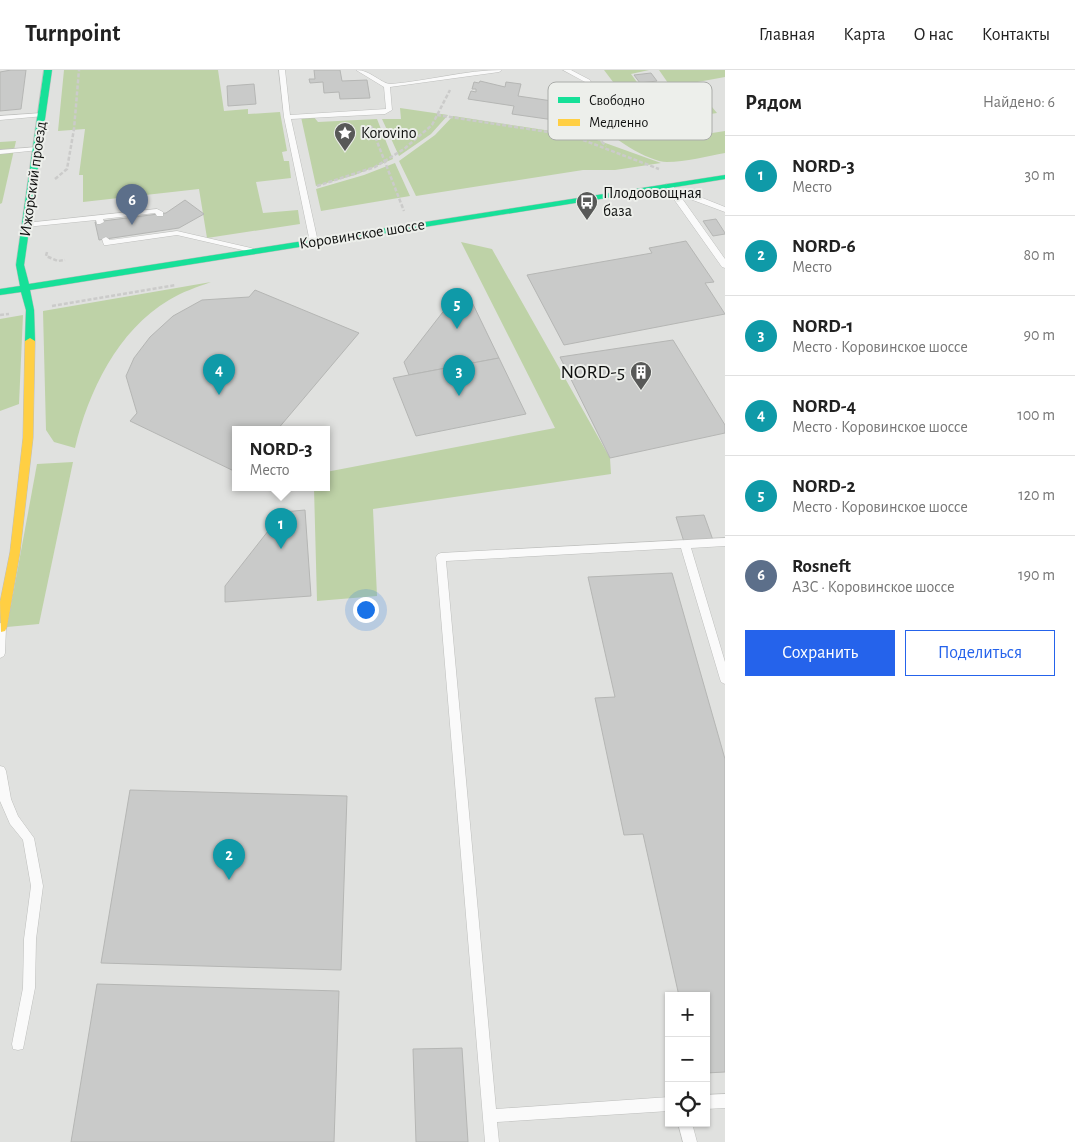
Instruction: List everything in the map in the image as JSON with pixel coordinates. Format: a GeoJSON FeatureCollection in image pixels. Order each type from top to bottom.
{"type":"FeatureCollection","features":[{"type":"Feature","properties":{"kind":"street","name":"Ижорский проезд"},"geometry":{"type":"LineString","coordinates":[[1,627],[15,552],[28,438],[30,310],[20,265],[48,70]]}},
{"type":"Feature","properties":{"kind":"street","name":"Коровинское шоссе"},"geometry":{"type":"LineString","coordinates":[[0,292],[314,242],[672,190],[725,177]]}},
{"type":"Feature","properties":{"kind":"lane"},"geometry":{"type":"LineString","coordinates":[[282,70],[287,117],[314,242]]}},
{"type":"Feature","properties":{"kind":"lane"},"geometry":{"type":"LineString","coordinates":[[359,70],[387,86],[499,70]]}},
{"type":"Feature","properties":{"kind":"lane"},"geometry":{"type":"LineString","coordinates":[[566,70],[589,82]]}},
{"type":"Feature","properties":{"kind":"lane"},"geometry":{"type":"LineString","coordinates":[[287,117],[389,110],[387,86]]}},
{"type":"Feature","properties":{"kind":"lane"},"geometry":{"type":"LineString","coordinates":[[0,118],[42,115]]}},
{"type":"Feature","properties":{"kind":"lane"},"geometry":{"type":"LineString","coordinates":[[0,152],[37,148]]}},
{"type":"Feature","properties":{"kind":"lane"},"geometry":{"type":"LineString","coordinates":[[672,190],[725,210]]}},
{"type":"Feature","properties":{"kind":"lane"},"geometry":{"type":"LineString","coordinates":[[672,190],[725,265]]}},
{"type":"Feature","properties":{"kind":"lane"},"geometry":{"type":"LineString","coordinates":[[26,225],[100,220],[157,211],[160,214]]}},
{"type":"Feature","properties":{"kind":"lane"},"geometry":{"type":"LineString","coordinates":[[106,239],[108,243],[176,231],[257,251]]}},
{"type":"Feature","properties":{"kind":"lane"},"geometry":{"type":"LineString","coordinates":[[492,1142],[442,557],[725,542]]}},
{"type":"Feature","properties":{"kind":"lane"},"geometry":{"type":"LineString","coordinates":[[685,545],[725,679]]}},
{"type":"Feature","properties":{"kind":"lane"},"geometry":{"type":"LineString","coordinates":[[0,653],[1,627]]}},
{"type":"Feature","properties":{"kind":"lane"},"geometry":{"type":"LineString","coordinates":[[0,771],[5,799],[14,820],[28,838],[37,886],[30,939],[29,988],[18,1044]]}},
{"type":"Feature","properties":{"kind":"lane"},"geometry":{"type":"LineString","coordinates":[[710,1102],[725,1101]]}},
{"type":"Feature","properties":{"kind":"lane"},"geometry":{"type":"LineString","coordinates":[[490,1116],[665,1104]]}},
{"type":"Feature","properties":{"kind":"lane"},"geometry":{"type":"LineString","coordinates":[[687,1127],[690,1142]]}},
{"type":"Feature","properties":{"kind":"path"},"geometry":{"type":"LineString","coordinates":[[54,186],[56,177],[67,169],[74,129],[79,70]]}},
{"type":"Feature","properties":{"kind":"path"},"geometry":{"type":"LineString","coordinates":[[302,190],[342,179],[375,167],[404,149],[432,125],[457,76]]}},
{"type":"Feature","properties":{"kind":"path"},"geometry":{"type":"LineString","coordinates":[[366,113],[405,214]]}},
{"type":"Feature","properties":{"kind":"path"},"geometry":{"type":"LineString","coordinates":[[600,140],[606,147]]}},
{"type":"Feature","properties":{"kind":"path"},"geometry":{"type":"LineString","coordinates":[[49,223],[46,256],[58,261]]}},
{"type":"Feature","properties":{"kind":"green space"},"geometry":{"type":"Polygon","coordinates":[[[64,70],[218,70],[224,111],[248,109],[248,114],[280,112],[287,151],[282,152],[284,161],[289,161],[291,178],[256,182],[263,213],[298,210],[300,224],[207,238],[199,189],[83,202],[83,175],[79,175],[85,129],[58,131],[64,70]]]}},
{"type":"Feature","properties":{"kind":"green space"},"geometry":{"type":"Polygon","coordinates":[[[604,70],[649,70],[631,74],[637,82],[613,82],[604,70]]]}},
{"type":"Feature","properties":{"kind":"green space"},"geometry":{"type":"Polygon","coordinates":[[[659,70],[725,70],[725,77],[698,82],[667,82],[659,70]]]}},
{"type":"Feature","properties":{"kind":"green space"},"geometry":{"type":"Polygon","coordinates":[[[712,107],[717,113],[712,114],[712,107]]]}},
{"type":"Feature","properties":{"kind":"green space"},"geometry":{"type":"Polygon","coordinates":[[[400,108],[448,115],[431,134],[399,156],[382,119],[401,119],[400,108]]]}},
{"type":"Feature","properties":{"kind":"green space"},"geometry":{"type":"Polygon","coordinates":[[[313,116],[318,122],[377,119],[393,159],[355,175],[316,186],[301,117],[313,116]]]}},
{"type":"Feature","properties":{"kind":"green space"},"geometry":{"type":"Polygon","coordinates":[[[453,116],[548,130],[548,140],[597,140],[661,163],[615,170],[583,170],[416,196],[399,161],[435,135],[453,116]]]}},
{"type":"Feature","properties":{"kind":"green space"},"geometry":{"type":"Polygon","coordinates":[[[725,131],[725,153],[667,162],[650,158],[619,140],[712,140],[712,133],[725,131]]]}},
{"type":"Feature","properties":{"kind":"green space"},"geometry":{"type":"Polygon","coordinates":[[[16,141],[2,203],[0,204],[0,142],[16,141]]]}},
{"type":"Feature","properties":{"kind":"green space"},"geometry":{"type":"Polygon","coordinates":[[[395,163],[410,196],[321,211],[316,189],[364,175],[395,163]]]}},
{"type":"Feature","properties":{"kind":"green space"},"geometry":{"type":"Polygon","coordinates":[[[461,242],[492,249],[610,458],[611,474],[373,509],[377,596],[317,601],[314,491],[330,491],[330,471],[555,428],[461,242]]]}},
{"type":"Feature","properties":{"kind":"green space"},"geometry":{"type":"Polygon","coordinates":[[[211,282],[169,300],[135,328],[120,345],[97,384],[88,405],[75,448],[54,442],[46,430],[43,311],[211,282]]]}},
{"type":"Feature","properties":{"kind":"green space"},"geometry":{"type":"Polygon","coordinates":[[[23,315],[19,404],[0,411],[0,319],[23,315]]]}},
{"type":"Feature","properties":{"kind":"green space"},"geometry":{"type":"Polygon","coordinates":[[[73,462],[39,624],[7,627],[37,464],[73,462]]]}},
{"type":"Feature","properties":{"kind":"building"},"geometry":{"type":"Polygon","coordinates":[[[26,70],[21,109],[0,111],[0,72],[26,70]]]}},
{"type":"Feature","properties":{"kind":"building"},"geometry":{"type":"Polygon","coordinates":[[[314,70],[340,70],[342,81],[367,80],[370,98],[340,99],[339,92],[324,93],[323,82],[310,83],[309,79],[315,79],[314,70]]]}},
{"type":"Feature","properties":{"kind":"building"},"geometry":{"type":"Polygon","coordinates":[[[651,73],[657,81],[639,82],[634,75],[651,73]]]}},
{"type":"Feature","properties":{"kind":"building"},"geometry":{"type":"Polygon","coordinates":[[[480,81],[505,87],[506,82],[521,84],[518,96],[548,100],[548,119],[512,114],[514,106],[468,99],[471,91],[476,92],[476,89],[472,89],[474,82],[479,83],[480,81]]]}},
{"type":"Feature","properties":{"kind":"building"},"geometry":{"type":"Polygon","coordinates":[[[254,84],[256,104],[228,106],[227,86],[254,84]]]}},
{"type":"Feature","properties":{"kind":"building"},"geometry":{"type":"Polygon","coordinates":[[[185,200],[204,214],[179,228],[99,240],[95,222],[166,213],[185,200]]]}},
{"type":"Feature","properties":{"kind":"building"},"geometry":{"type":"Polygon","coordinates":[[[716,219],[725,234],[713,236],[703,221],[716,219]]]}},
{"type":"Feature","properties":{"kind":"building"},"geometry":{"type":"Polygon","coordinates":[[[686,241],[714,282],[705,283],[725,314],[564,345],[527,275],[652,253],[649,248],[686,241]]]}},
{"type":"Feature","properties":{"kind":"building"},"geometry":{"type":"Polygon","coordinates":[[[255,290],[359,333],[280,426],[232,426],[232,470],[130,421],[137,413],[126,376],[134,358],[150,337],[173,316],[202,300],[249,297],[255,290]]]}},
{"type":"Feature","properties":{"kind":"building"},"geometry":{"type":"Polygon","coordinates":[[[469,296],[499,358],[409,375],[404,362],[453,299],[469,296]]]}},
{"type":"Feature","properties":{"kind":"building","name":"NORD-5"},"geometry":{"type":"Polygon","coordinates":[[[673,340],[725,425],[725,433],[610,458],[560,357],[673,340]]]}},
{"type":"Feature","properties":{"kind":"building"},"geometry":{"type":"Polygon","coordinates":[[[499,358],[526,414],[416,436],[393,378],[499,358]]]}},
{"type":"Feature","properties":{"kind":"building"},"geometry":{"type":"Polygon","coordinates":[[[305,510],[311,596],[225,602],[225,586],[283,512],[305,510]]]}},
{"type":"Feature","properties":{"kind":"building"},"geometry":{"type":"Polygon","coordinates":[[[704,515],[714,543],[685,545],[676,517],[704,515]]]}},
{"type":"Feature","properties":{"kind":"building"},"geometry":{"type":"Polygon","coordinates":[[[672,573],[725,759],[725,1072],[710,1073],[710,992],[678,992],[643,834],[624,835],[595,698],[615,697],[588,577],[672,573]]]}},
{"type":"Feature","properties":{"kind":"building"},"geometry":{"type":"Polygon","coordinates":[[[130,790],[347,796],[341,970],[101,963],[130,790]]]}},
{"type":"Feature","properties":{"kind":"building"},"geometry":{"type":"Polygon","coordinates":[[[97,984],[339,991],[334,1142],[71,1142],[97,984]]]}},
{"type":"Feature","properties":{"kind":"building"},"geometry":{"type":"Polygon","coordinates":[[[462,1048],[468,1142],[416,1142],[413,1049],[462,1048]]]}},
{"type":"Feature","properties":{"kind":"traffic: fast"},"geometry":{"type":"LineString","coordinates":[[30,341],[30,310],[20,265],[48,70]]}},
{"type":"Feature","properties":{"kind":"traffic: fast"},"geometry":{"type":"LineString","coordinates":[[0,292],[725,177]]}},
{"type":"Feature","properties":{"kind":"traffic: slow"},"geometry":{"type":"LineString","coordinates":[[1,627],[15,552],[28,438],[30,341]]}},
{"type":"Feature","properties":{"kind":"place","name":"Korovino"},"geometry":{"type":"Point","coordinates":[345,152]}},
{"type":"Feature","properties":{"kind":"place","name":"Плодоовощная база"},"geometry":{"type":"Point","coordinates":[587,221]}},
{"type":"Feature","properties":{"kind":"place","name":"Rosneft"},"geometry":{"type":"Point","coordinates":[132,225]}},
{"type":"Feature","properties":{"kind":"place","name":"NORD-2"},"geometry":{"type":"Point","coordinates":[457,329]}},
{"type":"Feature","properties":{"kind":"place","name":"NORD-5"},"geometry":{"type":"Point","coordinates":[641,391]}},
{"type":"Feature","properties":{"kind":"place","name":"NORD-4"},"geometry":{"type":"Point","coordinates":[219,395]}},
{"type":"Feature","properties":{"kind":"place","name":"NORD-1"},"geometry":{"type":"Point","coordinates":[459,396]}},
{"type":"Feature","properties":{"kind":"place","name":"NORD-3"},"geometry":{"type":"Point","coordinates":[281,549]}},
{"type":"Feature","properties":{"kind":"place","name":"NORD-6"},"geometry":{"type":"Point","coordinates":[229,880]}}]}
